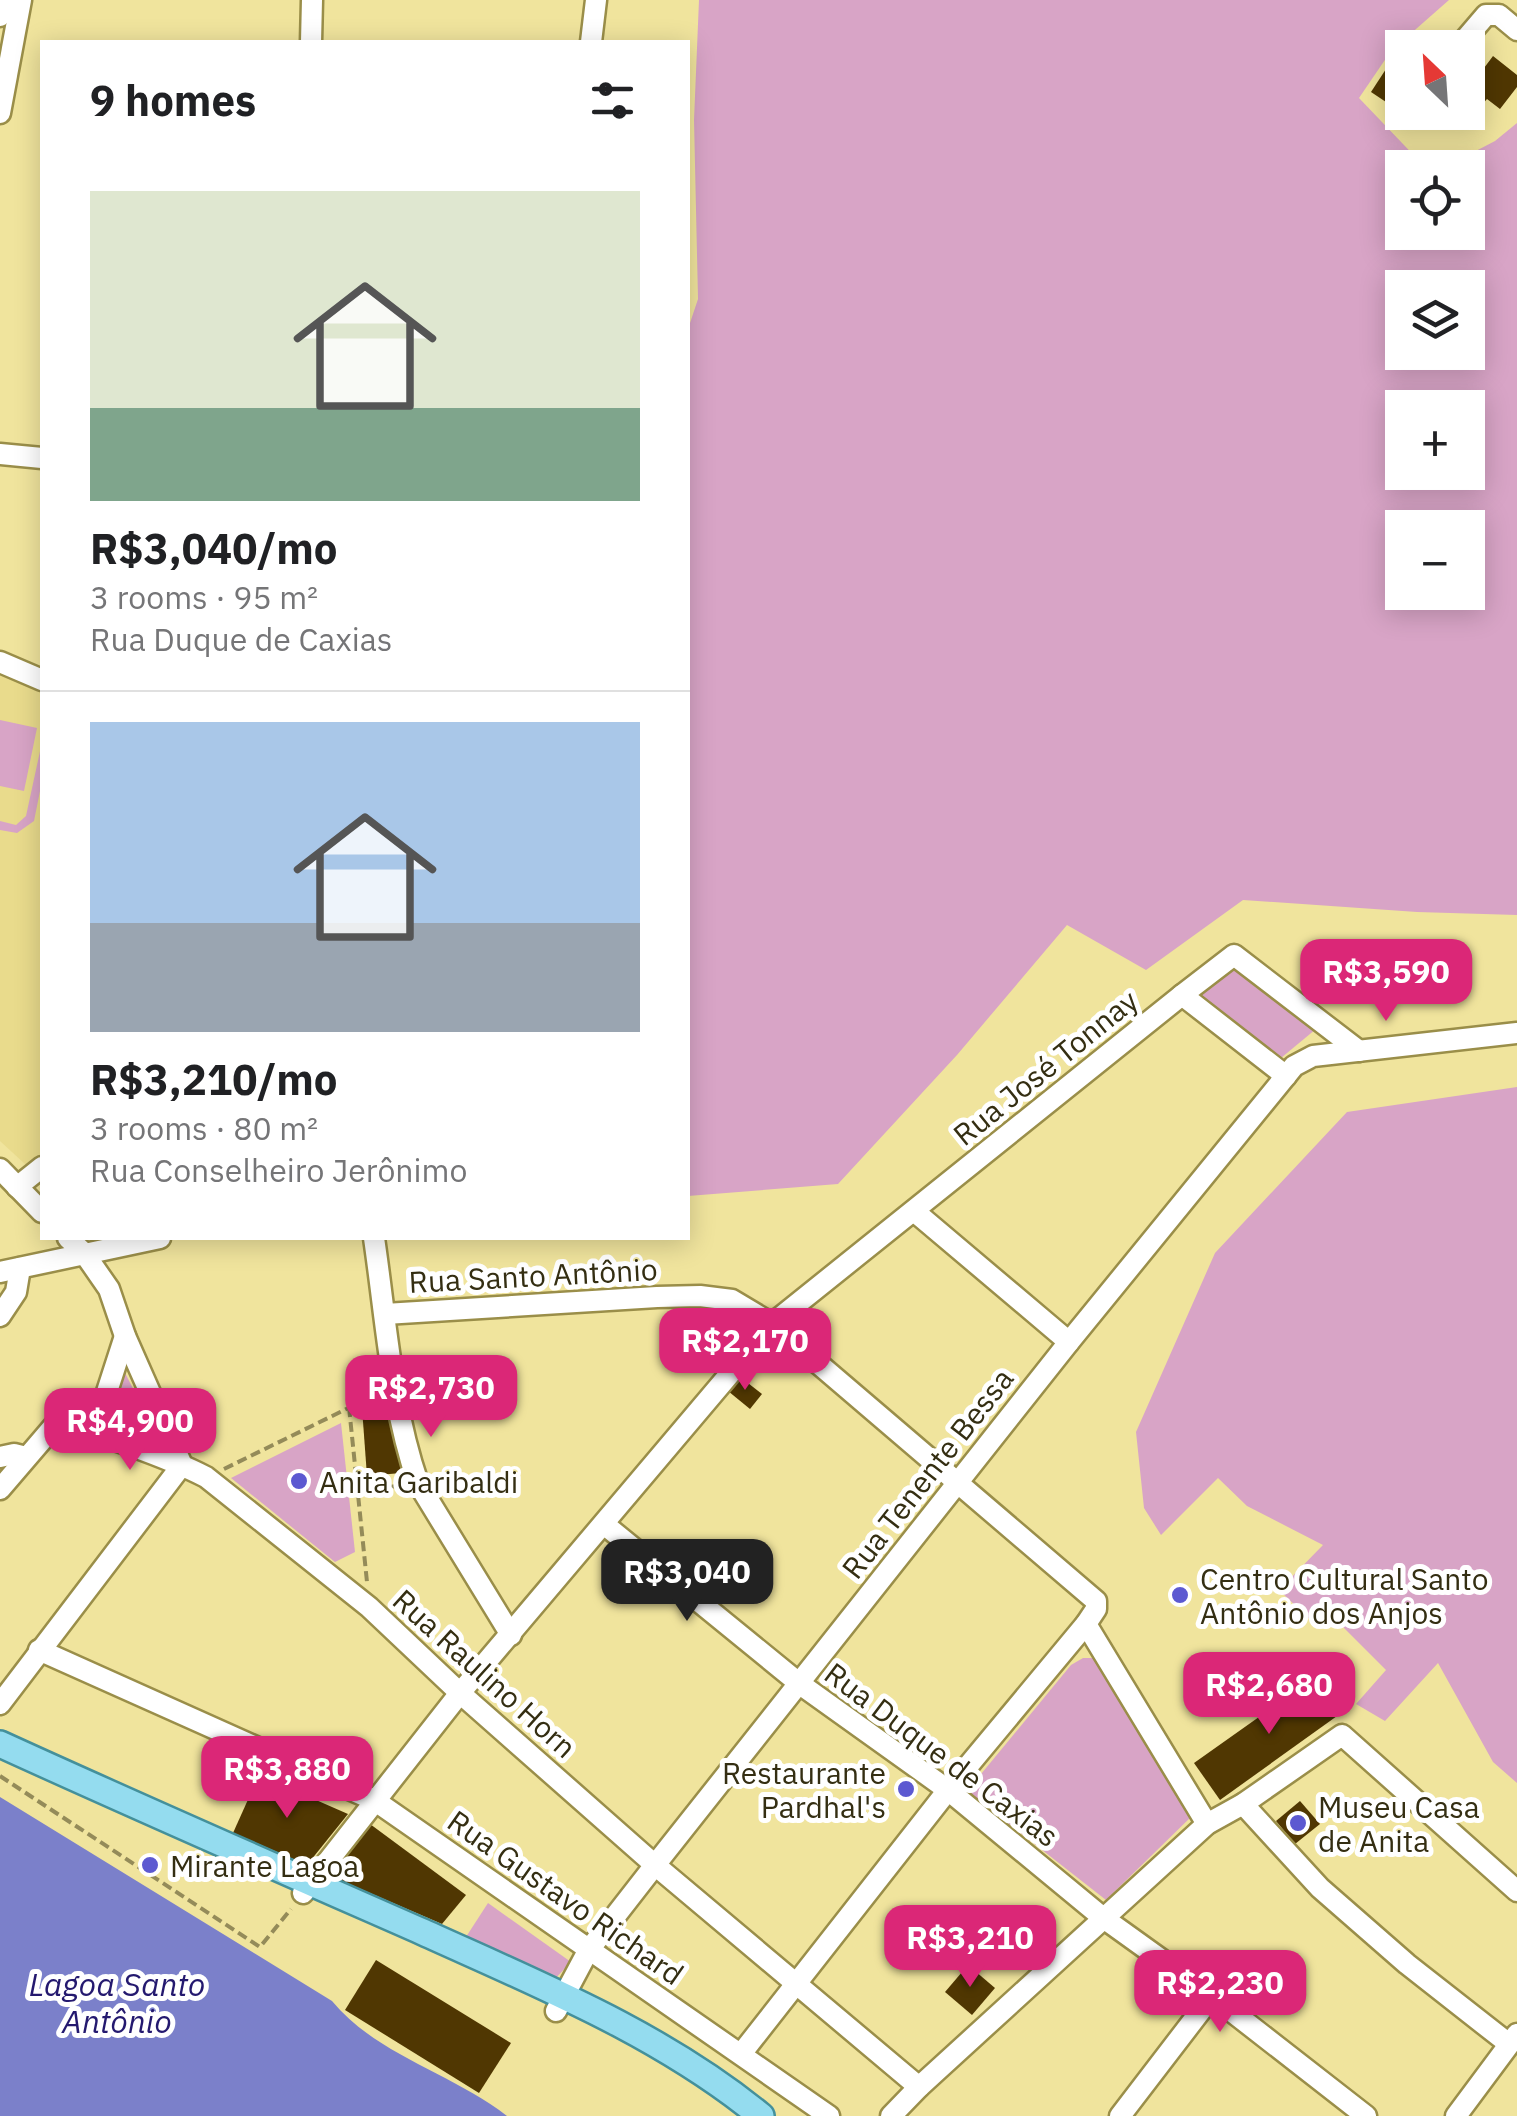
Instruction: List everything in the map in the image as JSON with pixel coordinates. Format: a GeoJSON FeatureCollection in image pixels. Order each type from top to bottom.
{"type":"FeatureCollection","features":[{"type":"Feature","properties":{"kind":"main road"},"geometry":{"type":"LineString","coordinates":[[0,1744],[179,1832]]}},
{"type":"Feature","properties":{"kind":"main road"},"geometry":{"type":"LineString","coordinates":[[0,1760],[306,1887],[560,2004],[736,2116]]}},
{"type":"Feature","properties":{"kind":"main road"},"geometry":{"type":"LineString","coordinates":[[560,2004],[624,2026],[719,2082],[761,2116]]}},
{"type":"Feature","properties":{"kind":"street"},"geometry":{"type":"LineString","coordinates":[[0,16],[3,0]]}},
{"type":"Feature","properties":{"kind":"street"},"geometry":{"type":"LineString","coordinates":[[0,107],[21,0]]}},
{"type":"Feature","properties":{"kind":"street"},"geometry":{"type":"LineString","coordinates":[[312,0],[312,40]]}},
{"type":"Feature","properties":{"kind":"street"},"geometry":{"type":"LineString","coordinates":[[591,40],[596,0]]}},
{"type":"Feature","properties":{"kind":"street"},"geometry":{"type":"LineString","coordinates":[[1473,30],[1486,15],[1499,15],[1517,30]]}},
{"type":"Feature","properties":{"kind":"street"},"geometry":{"type":"LineString","coordinates":[[0,454],[40,458]]}},
{"type":"Feature","properties":{"kind":"street"},"geometry":{"type":"LineString","coordinates":[[0,662],[40,679]]}},
{"type":"Feature","properties":{"kind":"street","name":"Rua José Tonnay"},"geometry":{"type":"LineString","coordinates":[[306,1887],[460,1694],[772,1324],[1182,995],[1234,956],[1359,1051]]}},
{"type":"Feature","properties":{"kind":"street"},"geometry":{"type":"LineString","coordinates":[[1182,995],[1286,1076],[1302,1060],[1517,1033]]}},
{"type":"Feature","properties":{"kind":"street","name":"Rua Tenente Bessa"},"geometry":{"type":"LineString","coordinates":[[560,2004],[588,1951],[1069,1342],[1286,1076]]}},
{"type":"Feature","properties":{"kind":"street"},"geometry":{"type":"LineString","coordinates":[[0,1169],[40,1210]]}},
{"type":"Feature","properties":{"kind":"street"},"geometry":{"type":"LineString","coordinates":[[17,1187],[40,1169]]}},
{"type":"Feature","properties":{"kind":"street"},"geometry":{"type":"LineString","coordinates":[[914,1211],[1069,1342]]}},
{"type":"Feature","properties":{"kind":"street"},"geometry":{"type":"LineString","coordinates":[[0,1704],[182,1465],[125,1336],[109,1289],[70,1240]]}},
{"type":"Feature","properties":{"kind":"street"},"geometry":{"type":"LineString","coordinates":[[0,1316],[16,1292],[10,1270],[150,1240]]}},
{"type":"Feature","properties":{"kind":"street"},"geometry":{"type":"LineString","coordinates":[[374,1240],[394,1385],[418,1484],[511,1635]]}},
{"type":"Feature","properties":{"kind":"street","name":"Rua Santo Antônio"},"geometry":{"type":"LineString","coordinates":[[385,1314],[700,1296],[732,1300],[772,1324],[1092,1596],[1096,1609],[1086,1624],[1207,1824]]}},
{"type":"Feature","properties":{"kind":"street"},"geometry":{"type":"LineString","coordinates":[[93,1435],[125,1336]]}},
{"type":"Feature","properties":{"kind":"street","name":"Rua Raulino Horn"},"geometry":{"type":"LineString","coordinates":[[26,1457],[54,1426],[182,1465],[206,1478],[369,1607],[460,1694],[655,1866],[918,2087]]}},
{"type":"Feature","properties":{"kind":"street"},"geometry":{"type":"LineString","coordinates":[[0,1458],[14,1454],[26,1457],[0,1489]]}},
{"type":"Feature","properties":{"kind":"street","name":"Rua Duque de Caxias"},"geometry":{"type":"LineString","coordinates":[[604,1526],[800,1684],[948,1790],[1102,1917],[1212,1996],[1366,2116]]}},
{"type":"Feature","properties":{"kind":"street"},"geometry":{"type":"LineString","coordinates":[[741,2054],[948,1790],[1086,1624]]}},
{"type":"Feature","properties":{"kind":"street","name":"Rua Gustavo Richard"},"geometry":{"type":"LineString","coordinates":[[39,1650],[374,1800],[829,2116]]}},
{"type":"Feature","properties":{"kind":"street"},"geometry":{"type":"LineString","coordinates":[[891,2116],[1207,1824],[1243,1804],[1342,1735],[1517,1891]]}},
{"type":"Feature","properties":{"kind":"street"},"geometry":{"type":"LineString","coordinates":[[1243,1804],[1320,1888],[1407,1964],[1513,2040],[1456,2116]]}},
{"type":"Feature","properties":{"kind":"street"},"geometry":{"type":"LineString","coordinates":[[1120,2116],[1212,1996]]}},
{"type":"Feature","properties":{"kind":"path"},"geometry":{"type":"LineString","coordinates":[[206,1478],[394,1385]]}},
{"type":"Feature","properties":{"kind":"path"},"geometry":{"type":"LineString","coordinates":[[350,1407],[369,1607]]}},
{"type":"Feature","properties":{"kind":"path"},"geometry":{"type":"LineString","coordinates":[[358,1490],[418,1484]]}},
{"type":"Feature","properties":{"kind":"path"},"geometry":{"type":"LineString","coordinates":[[0,1776],[260,1947],[306,1887]]}},
{"type":"Feature","properties":{"kind":"shaded area"},"geometry":{"type":"Polygon","coordinates":[[[699,0],[1449,0],[1415,30],[1385,30],[1385,60],[1359,98],[1385,125],[1385,130],[1409,150],[1385,150],[1385,250],[1485,250],[1485,150],[1478,150],[1517,123],[1517,915],[1243,900],[1146,970],[1067,925],[957,1055],[838,1184],[690,1196],[690,323],[698,299],[694,120],[699,0]]]}},
{"type":"Feature","properties":{"kind":"shaded area"},"geometry":{"type":"Polygon","coordinates":[[[0,667],[40,684],[40,1165],[25,1164],[0,1141],[0,667]]]}},
{"type":"Feature","properties":{"kind":"shaded area"},"geometry":{"type":"Polygon","coordinates":[[[0,720],[37,728],[24,791],[0,786],[0,720]]]}},
{"type":"Feature","properties":{"kind":"shaded area"},"geometry":{"type":"Polygon","coordinates":[[[40,751],[40,791],[34,821],[17,833],[0,830],[0,821],[16,825],[26,816],[40,751]]]}},
{"type":"Feature","properties":{"kind":"shaded area"},"geometry":{"type":"Polygon","coordinates":[[[1234,968],[1316,1029],[1281,1058],[1201,995],[1234,968]]]}},
{"type":"Feature","properties":{"kind":"shaded area"},"geometry":{"type":"Polygon","coordinates":[[[1517,1087],[1517,1783],[1493,1762],[1438,1663],[1385,1721],[1356,1704],[1386,1670],[1334,1618],[1320,1629],[1279,1590],[1323,1545],[1247,1506],[1218,1478],[1161,1535],[1144,1508],[1136,1432],[1215,1253],[1347,1112],[1517,1087]]]}},
{"type":"Feature","properties":{"kind":"shaded area"},"geometry":{"type":"Polygon","coordinates":[[[122,1367],[165,1451],[106,1435],[122,1367]]]}},
{"type":"Feature","properties":{"kind":"shaded area"},"geometry":{"type":"Polygon","coordinates":[[[341,1423],[355,1552],[335,1562],[231,1478],[341,1423]]]}},
{"type":"Feature","properties":{"kind":"shaded area"},"geometry":{"type":"Polygon","coordinates":[[[1083,1658],[1094,1658],[1193,1815],[1106,1900],[967,1791],[1071,1665],[1083,1658]]]}},
{"type":"Feature","properties":{"kind":"shaded area"},"geometry":{"type":"Polygon","coordinates":[[[488,1903],[571,1962],[552,1982],[464,1940],[488,1903]]]}},
{"type":"Feature","properties":{"kind":"water","name":"Lagoa Santo Antônio"},"geometry":{"type":"Polygon","coordinates":[[[0,1797],[332,2001],[350,2020],[393,2050],[507,2116],[0,2116],[0,1797]]]}},
{"type":"Feature","properties":{"kind":"building"},"geometry":{"type":"Polygon","coordinates":[[[1493,56],[1517,75],[1517,87],[1500,109],[1485,101],[1485,67],[1493,56]]]}},
{"type":"Feature","properties":{"kind":"building"},"geometry":{"type":"Polygon","coordinates":[[[1385,71],[1385,101],[1371,92],[1385,71]]]}},
{"type":"Feature","properties":{"kind":"building"},"geometry":{"type":"Polygon","coordinates":[[[739,1376],[762,1394],[750,1409],[728,1391],[739,1376]]]}},
{"type":"Feature","properties":{"kind":"building"},"geometry":{"type":"Polygon","coordinates":[[[396,1405],[401,1473],[367,1476],[362,1408],[396,1405]]]}},
{"type":"Feature","properties":{"kind":"building"},"geometry":{"type":"Polygon","coordinates":[[[1318,1675],[1344,1711],[1220,1800],[1194,1763],[1318,1675]]]}},
{"type":"Feature","properties":{"kind":"building"},"geometry":{"type":"Polygon","coordinates":[[[259,1775],[348,1814],[307,1865],[233,1833],[259,1775]]]}},
{"type":"Feature","properties":{"kind":"building","name":"Museu Casa de Anita"},"geometry":{"type":"Polygon","coordinates":[[[1300,1801],[1320,1824],[1295,1844],[1276,1821],[1300,1801]]]}},
{"type":"Feature","properties":{"kind":"building"},"geometry":{"type":"Polygon","coordinates":[[[370,1824],[466,1895],[442,1924],[328,1875],[370,1824]]]}},
{"type":"Feature","properties":{"kind":"building"},"geometry":{"type":"Polygon","coordinates":[[[376,1960],[511,2043],[479,2093],[345,2010],[376,1960]]]}},
{"type":"Feature","properties":{"kind":"building"},"geometry":{"type":"Polygon","coordinates":[[[968,1965],[995,1988],[972,2015],[945,1992],[968,1965]]]}},
{"type":"Feature","properties":{"kind":"place","name":"Anita Garibaldi"},"geometry":{"type":"Point","coordinates":[299,1481]}},
{"type":"Feature","properties":{"kind":"place","name":"Centro Cultural Santo Antônio dos Anjos"},"geometry":{"type":"Point","coordinates":[1180,1595]}},
{"type":"Feature","properties":{"kind":"place","name":"Restaurante Pardhal's"},"geometry":{"type":"Point","coordinates":[906,1789]}},
{"type":"Feature","properties":{"kind":"place","name":"Museu Casa de Anita"},"geometry":{"type":"Point","coordinates":[1298,1823]}},
{"type":"Feature","properties":{"kind":"place","name":"Mirante Lagoa"},"geometry":{"type":"Point","coordinates":[150,1865]}}]}
